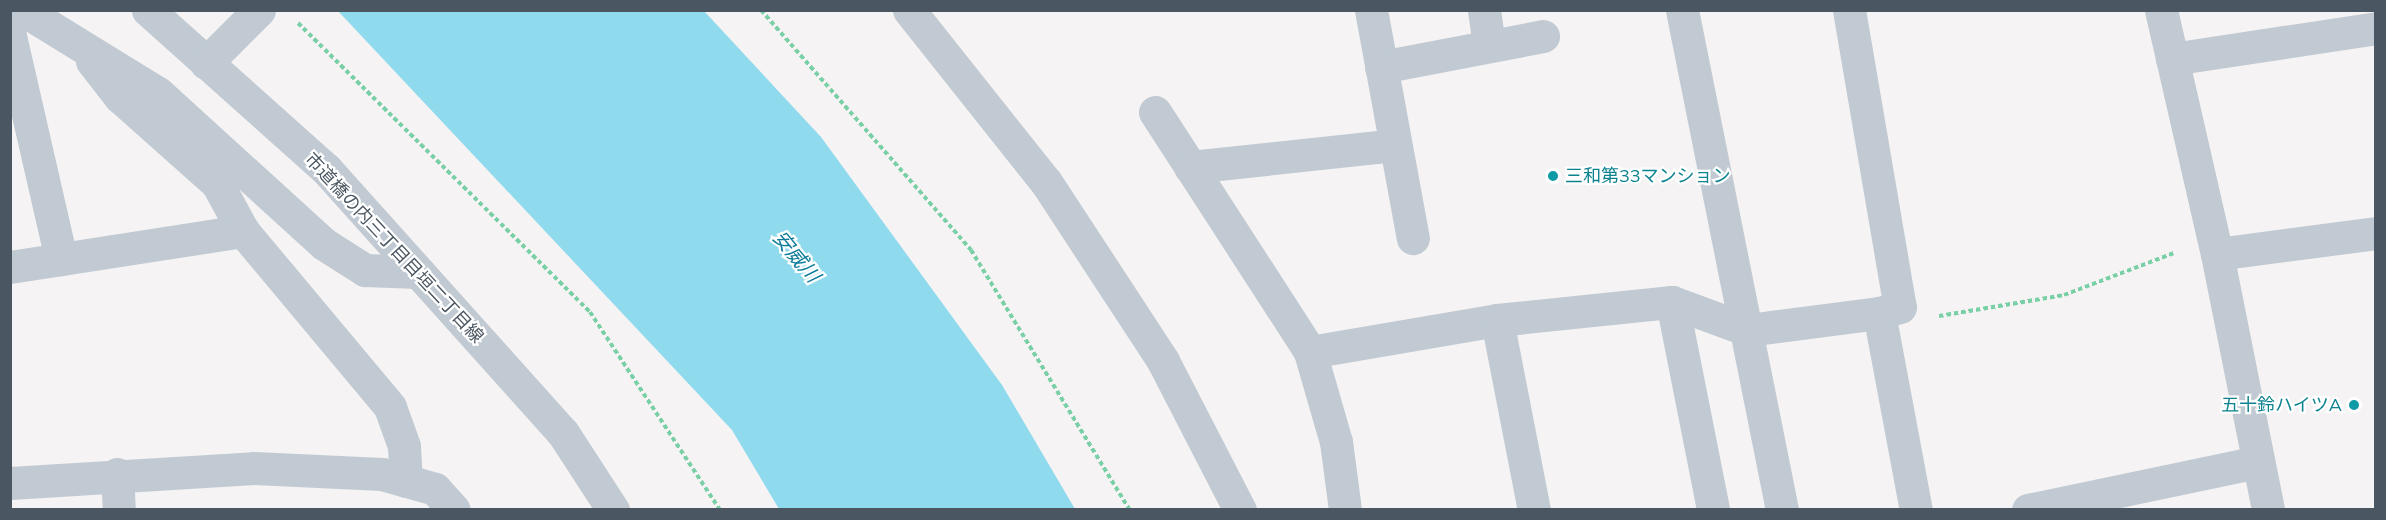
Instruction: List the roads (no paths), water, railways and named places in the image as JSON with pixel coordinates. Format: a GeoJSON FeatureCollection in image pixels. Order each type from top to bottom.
{"type":"FeatureCollection","features":[{"type":"Feature","properties":{"kind":"street"},"geometry":{"type":"LineString","coordinates":[[22,10],[76,40],[158,93],[324,244],[365,270],[418,272]]}},
{"type":"Feature","properties":{"kind":"street","name":"市道橋の内三丁目目垣二丁目線"},"geometry":{"type":"LineString","coordinates":[[148,10],[326,169],[563,433],[613,510]]}},
{"type":"Feature","properties":{"kind":"street"},"geometry":{"type":"LineString","coordinates":[[206,63],[259,10]]}},
{"type":"Feature","properties":{"kind":"street"},"geometry":{"type":"LineString","coordinates":[[909,10],[1052,192],[1163,360],[1240,510]]}},
{"type":"Feature","properties":{"kind":"street"},"geometry":{"type":"LineString","coordinates":[[1371,10],[1413,238]]}},
{"type":"Feature","properties":{"kind":"street"},"geometry":{"type":"LineString","coordinates":[[1484,10],[1490,46]]}},
{"type":"Feature","properties":{"kind":"street"},"geometry":{"type":"LineString","coordinates":[[1682,10],[1748,330],[1782,510]]}},
{"type":"Feature","properties":{"kind":"street"},"geometry":{"type":"LineString","coordinates":[[1849,10],[1916,510]]}},
{"type":"Feature","properties":{"kind":"street"},"geometry":{"type":"LineString","coordinates":[[2161,10],[2215,246],[2268,510]]}},
{"type":"Feature","properties":{"kind":"street"},"geometry":{"type":"LineString","coordinates":[[2172,59],[2376,28]]}},
{"type":"Feature","properties":{"kind":"street"},"geometry":{"type":"LineString","coordinates":[[10,36],[62,259]]}},
{"type":"Feature","properties":{"kind":"street"},"geometry":{"type":"LineString","coordinates":[[1381,67],[1543,36]]}},
{"type":"Feature","properties":{"kind":"street"},"geometry":{"type":"LineString","coordinates":[[76,40],[120,96],[217,183],[243,231],[390,406],[404,446],[406,481]]}},
{"type":"Feature","properties":{"kind":"street"},"geometry":{"type":"LineString","coordinates":[[1155,112],[1310,352],[1336,442],[1345,510]]}},
{"type":"Feature","properties":{"kind":"street"},"geometry":{"type":"LineString","coordinates":[[1190,167],[1395,145]]}},
{"type":"Feature","properties":{"kind":"street"},"geometry":{"type":"LineString","coordinates":[[10,267],[243,231]]}},
{"type":"Feature","properties":{"kind":"street"},"geometry":{"type":"LineString","coordinates":[[2215,246],[2376,233]]}},
{"type":"Feature","properties":{"kind":"street"},"geometry":{"type":"LineString","coordinates":[[1672,302],[1713,510]]}},
{"type":"Feature","properties":{"kind":"street"},"geometry":{"type":"LineString","coordinates":[[1310,352],[1497,321],[1672,302],[1748,330],[1890,310]]}},
{"type":"Feature","properties":{"kind":"street"},"geometry":{"type":"LineString","coordinates":[[1497,321],[1534,510]]}},
{"type":"Feature","properties":{"kind":"street"},"geometry":{"type":"LineString","coordinates":[[2028,510],[2258,462]]}},
{"type":"Feature","properties":{"kind":"street"},"geometry":{"type":"LineString","coordinates":[[10,483],[117,474],[254,468],[382,474],[435,489],[454,510]]}},
{"type":"Feature","properties":{"kind":"street"},"geometry":{"type":"LineString","coordinates":[[117,474],[119,510]]}},
{"type":"Feature","properties":{"kind":"water","name":"安威川"},"geometry":{"type":"Polygon","coordinates":[[[338,11],[704,11],[821,137],[1002,385],[1075,509],[779,509],[732,430],[338,11]]]}},
{"type":"Feature","properties":{"kind":"place","name":"三和第33マンション"},"geometry":{"type":"Point","coordinates":[1553,176]}},
{"type":"Feature","properties":{"kind":"place","name":"五十鈴ハイツA"},"geometry":{"type":"Point","coordinates":[2354,405]}}]}
